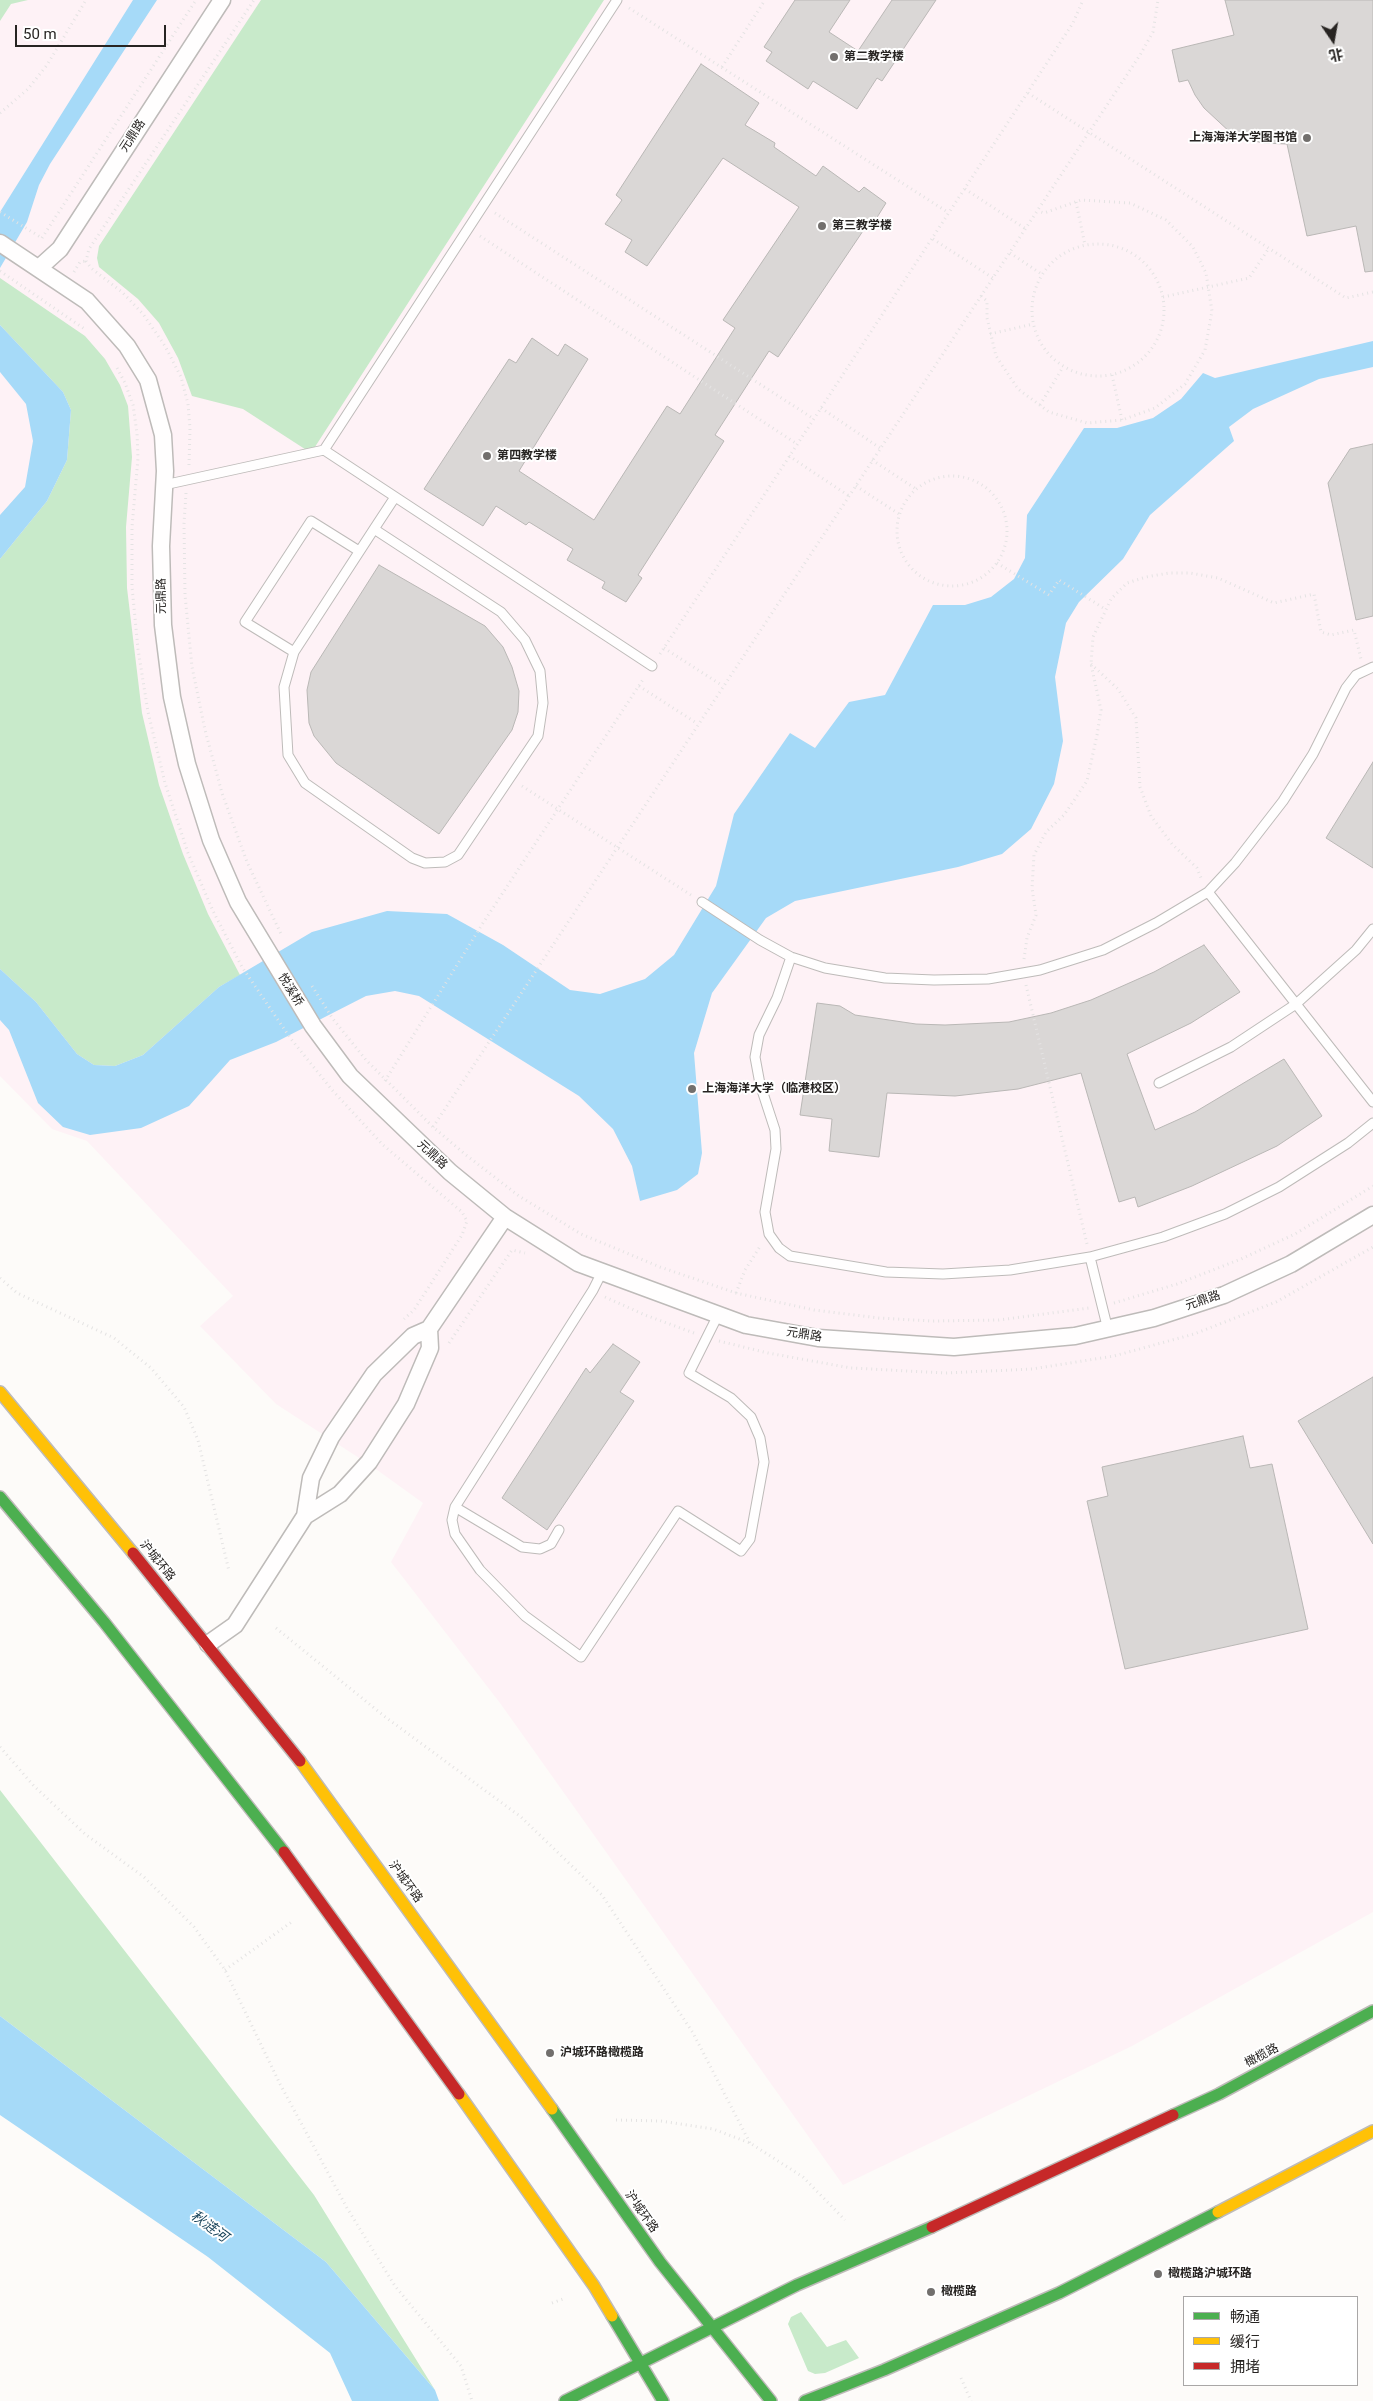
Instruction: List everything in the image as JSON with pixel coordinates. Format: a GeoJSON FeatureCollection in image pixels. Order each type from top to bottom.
{"type":"FeatureCollection","features":[{"type":"Feature","properties":{"kind":"main road","name":"沪城环路"},"geometry":{"type":"LineString","coordinates":[[0,1392],[208,1644],[298,1758],[522,2066],[660,2262],[771,2401]]}},
{"type":"Feature","properties":{"kind":"main road"},"geometry":{"type":"LineString","coordinates":[[0,1497],[104,1622],[275,1839],[414,2030],[594,2286],[663,2401]]}},
{"type":"Feature","properties":{"kind":"main road","name":"橄榄路"},"geometry":{"type":"LineString","coordinates":[[565,2401],[797,2285],[960,2215],[1219,2094],[1373,2011]]}},
{"type":"Feature","properties":{"kind":"main road"},"geometry":{"type":"LineString","coordinates":[[805,2401],[884,2370],[1059,2293],[1147,2250],[1373,2131]]}},
{"type":"Feature","properties":{"kind":"street","name":"元鼎路"},"geometry":{"type":"LineString","coordinates":[[39,268],[60,249],[222,0]]}},
{"type":"Feature","properties":{"kind":"street","name":"元鼎路"},"geometry":{"type":"LineString","coordinates":[[0,243],[87,301],[127,346],[148,380],[163,435],[164,485],[161,546],[163,625],[172,697],[187,764],[211,840],[238,902],[268,954]]}},
{"type":"Feature","properties":{"kind":"street","name":"悦溪桥"},"geometry":{"type":"LineString","coordinates":[[268,954],[313,1026]]}},
{"type":"Feature","properties":{"kind":"street","name":"元鼎路"},"geometry":{"type":"LineString","coordinates":[[313,1026],[350,1076],[450,1172],[504,1217],[578,1262],[602,1272],[746,1325],[818,1338],[954,1347],[1075,1336],[1108,1330],[1154,1318],[1224,1294],[1291,1264],[1373,1215]]}},
{"type":"Feature","properties":{"kind":"street"},"geometry":{"type":"LineString","coordinates":[[208,1644],[235,1624],[305,1516],[311,1478],[337,1430],[374,1374],[414,1336],[429,1329],[504,1217]]}},
{"type":"Feature","properties":{"kind":"street"},"geometry":{"type":"LineString","coordinates":[[305,1516],[340,1494],[369,1462],[409,1396],[430,1348],[429,1329]]}},
{"type":"Feature","properties":{"kind":"lane"},"geometry":{"type":"LineString","coordinates":[[164,485],[324,450],[617,0]]}},
{"type":"Feature","properties":{"kind":"lane"},"geometry":{"type":"LineString","coordinates":[[324,450],[652,666]]}},
{"type":"Feature","properties":{"kind":"lane"},"geometry":{"type":"LineString","coordinates":[[374,529],[501,612],[525,640],[540,671],[543,704],[538,736],[458,855],[445,862],[426,864],[412,858],[305,783],[288,755],[284,687],[294,652],[359,551],[395,497]]}},
{"type":"Feature","properties":{"kind":"lane"},"geometry":{"type":"LineString","coordinates":[[294,652],[245,622],[311,521],[359,551]]}},
{"type":"Feature","properties":{"kind":"lane"},"geometry":{"type":"LineString","coordinates":[[702,902],[760,940],[791,957],[825,968],[885,978],[934,980],[988,979],[1040,970],[1103,950],[1156,924],[1208,892],[1235,863],[1283,801],[1313,754],[1346,688],[1356,675],[1369,669]]}},
{"type":"Feature","properties":{"kind":"lane"},"geometry":{"type":"LineString","coordinates":[[1208,892],[1373,1102]]}},
{"type":"Feature","properties":{"kind":"lane"},"geometry":{"type":"LineString","coordinates":[[1159,1083],[1231,1047],[1296,1004],[1356,950],[1373,930]]}},
{"type":"Feature","properties":{"kind":"lane"},"geometry":{"type":"LineString","coordinates":[[791,957],[777,998],[759,1035],[755,1057],[760,1084],[775,1130],[776,1149],[765,1212],[769,1234],[779,1248],[790,1256],[886,1272],[943,1274],[1010,1270],[1090,1257],[1164,1237],[1225,1214],[1279,1187],[1348,1143],[1373,1123]]}},
{"type":"Feature","properties":{"kind":"lane"},"geometry":{"type":"LineString","coordinates":[[1090,1257],[1108,1330]]}},
{"type":"Feature","properties":{"kind":"lane"},"geometry":{"type":"LineString","coordinates":[[602,1272],[593,1290],[455,1507],[452,1520],[455,1534],[480,1570],[525,1616],[581,1657],[678,1511],[741,1551],[750,1539],[764,1462],[760,1438],[751,1417],[731,1398],[689,1372],[718,1315]]}},
{"type":"Feature","properties":{"kind":"lane"},"geometry":{"type":"LineString","coordinates":[[455,1507],[522,1547],[540,1549],[550,1544],[560,1530]]}},
{"type":"Feature","properties":{"kind":"path"},"geometry":{"type":"LineString","coordinates":[[0,113],[33,83],[47,65],[86,0]]}},
{"type":"Feature","properties":{"kind":"path"},"geometry":{"type":"LineString","coordinates":[[42,238],[196,0]]}},
{"type":"Feature","properties":{"kind":"path"},"geometry":{"type":"LineString","coordinates":[[188,467],[190,428],[188,404],[180,377],[165,346],[143,314],[122,292],[91,268],[86,261],[89,249],[254,0]]}},
{"type":"Feature","properties":{"kind":"path"},"geometry":{"type":"LineString","coordinates":[[623,15],[633,0]]}},
{"type":"Feature","properties":{"kind":"path"},"geometry":{"type":"LineString","coordinates":[[722,67],[765,0]]}},
{"type":"Feature","properties":{"kind":"path"},"geometry":{"type":"LineString","coordinates":[[385,1081],[483,923],[1028,93],[1073,23],[1083,0]]}},
{"type":"Feature","properties":{"kind":"path"},"geometry":{"type":"LineString","coordinates":[[433,1127],[1089,133],[1153,32],[1158,0]]}},
{"type":"Feature","properties":{"kind":"path"},"geometry":{"type":"LineString","coordinates":[[628,7],[949,213]]}},
{"type":"Feature","properties":{"kind":"path"},"geometry":{"type":"LineString","coordinates":[[1028,93],[1346,298],[1373,292]]}},
{"type":"Feature","properties":{"kind":"path"},"geometry":{"type":"LineString","coordinates":[[965,188],[1026,229]]}},
{"type":"Feature","properties":{"kind":"path"},"geometry":{"type":"LineString","coordinates":[[981,296],[987,301],[987,318],[996,356],[1018,389],[1050,412],[1087,423],[1122,420],[1155,408],[1185,384],[1205,350],[1212,312],[1206,273],[1193,248],[1166,220],[1130,203],[1081,200],[1044,213],[1038,211]]}},
{"type":"Feature","properties":{"kind":"path"},"geometry":{"type":"LineString","coordinates":[[1076,202],[1085,245]]}},
{"type":"Feature","properties":{"kind":"path"},"geometry":{"type":"LineString","coordinates":[[0,212],[32,231]]}},
{"type":"Feature","properties":{"kind":"path"},"geometry":{"type":"LineString","coordinates":[[490,220],[495,212],[814,419]]}},
{"type":"Feature","properties":{"kind":"path"},"geometry":{"type":"LineString","coordinates":[[474,244],[484,228]]}},
{"type":"Feature","properties":{"kind":"path"},"geometry":{"type":"LineString","coordinates":[[479,236],[797,444]]}},
{"type":"Feature","properties":{"kind":"path"},"geometry":{"type":"LineString","coordinates":[[932,238],[993,278]]}},
{"type":"Feature","properties":{"kind":"path"},"geometry":{"type":"LineString","coordinates":[[1104,244],[1127,250],[1146,263],[1159,282],[1163,297],[1165,307],[1162,330],[1151,351],[1134,366],[1112,375],[1088,376],[1063,367],[1047,354],[1035,334],[1031,311],[1034,289],[1052,262],[1064,253],[1085,245],[1104,244]]}},
{"type":"Feature","properties":{"kind":"path"},"geometry":{"type":"LineString","coordinates":[[1163,297],[1249,278],[1269,248]]}},
{"type":"Feature","properties":{"kind":"path"},"geometry":{"type":"LineString","coordinates":[[1010,253],[1043,274]]}},
{"type":"Feature","properties":{"kind":"path"},"geometry":{"type":"LineString","coordinates":[[1,272],[89,332]]}},
{"type":"Feature","properties":{"kind":"path"},"geometry":{"type":"LineString","coordinates":[[990,334],[1034,324]]}},
{"type":"Feature","properties":{"kind":"path"},"geometry":{"type":"LineString","coordinates":[[114,363],[125,383],[133,405],[138,433],[138,458],[132,527],[132,587],[148,712],[165,783],[188,853],[213,911],[242,967],[291,1039],[333,1091],[383,1145],[462,1212],[467,1221],[466,1230],[414,1310],[399,1323]]}},
{"type":"Feature","properties":{"kind":"path"},"geometry":{"type":"LineString","coordinates":[[1040,405],[1063,367]]}},
{"type":"Feature","properties":{"kind":"path"},"geometry":{"type":"LineString","coordinates":[[1112,375],[1122,420]]}},
{"type":"Feature","properties":{"kind":"path"},"geometry":{"type":"LineString","coordinates":[[821,408],[880,448]]}},
{"type":"Feature","properties":{"kind":"path"},"geometry":{"type":"LineString","coordinates":[[789,456],[849,496]]}},
{"type":"Feature","properties":{"kind":"path"},"geometry":{"type":"LineString","coordinates":[[872,460],[916,490]]}},
{"type":"Feature","properties":{"kind":"path"},"geometry":{"type":"LineString","coordinates":[[941,476],[957,476],[976,481],[991,492],[1002,508],[1008,529],[1005,548],[997,563],[982,578],[964,586],[943,586],[924,580],[909,568],[900,551],[896,532],[899,514],[916,490],[922,484],[941,476]]}},
{"type":"Feature","properties":{"kind":"path"},"geometry":{"type":"LineString","coordinates":[[187,485],[184,524],[185,595],[192,667],[205,730],[222,794],[247,862],[284,940]]}},
{"type":"Feature","properties":{"kind":"path"},"geometry":{"type":"LineString","coordinates":[[856,486],[899,514]]}},
{"type":"Feature","properties":{"kind":"path"},"geometry":{"type":"LineString","coordinates":[[997,563],[1049,595],[1059,580],[1105,609]]}},
{"type":"Feature","properties":{"kind":"path"},"geometry":{"type":"LineString","coordinates":[[1208,892],[1197,868],[1172,844],[1151,816],[1140,787],[1136,718],[1118,689],[1091,664],[1092,637],[1111,599],[1128,584],[1146,577],[1169,573],[1190,573],[1218,578],[1274,603],[1314,594],[1321,632],[1331,635],[1354,630],[1369,669]]}},
{"type":"Feature","properties":{"kind":"path"},"geometry":{"type":"LineString","coordinates":[[651,648],[660,654]]}},
{"type":"Feature","properties":{"kind":"path"},"geometry":{"type":"LineString","coordinates":[[664,648],[723,686]]}},
{"type":"Feature","properties":{"kind":"path"},"geometry":{"type":"LineString","coordinates":[[638,686],[698,724]]}},
{"type":"Feature","properties":{"kind":"path"},"geometry":{"type":"LineString","coordinates":[[510,778],[702,902]]}},
{"type":"Feature","properties":{"kind":"path"},"geometry":{"type":"LineString","coordinates":[[333,1019],[385,1081],[433,1127],[519,1196],[581,1234],[660,1267],[736,1293],[814,1310],[931,1322],[999,1320],[1101,1306],[1177,1284],[1242,1260],[1295,1234],[1373,1186]]}},
{"type":"Feature","properties":{"kind":"path"},"geometry":{"type":"LineString","coordinates":[[736,1293],[745,1270],[769,1234]]}},
{"type":"Feature","properties":{"kind":"path"},"geometry":{"type":"LineString","coordinates":[[0,1278],[17,1293],[114,1338],[151,1368],[184,1407],[198,1440],[229,1571]]}},
{"type":"Feature","properties":{"kind":"path"},"geometry":{"type":"LineString","coordinates":[[276,1628],[384,1716],[521,1817],[602,1896],[693,2033],[750,2142]]}},
{"type":"Feature","properties":{"kind":"path"},"geometry":{"type":"LineString","coordinates":[[0,1747],[34,1786],[78,1827],[144,1877],[194,1927],[224,1970],[280,2084],[347,2208],[395,2286],[461,2366],[472,2401]]}},
{"type":"Feature","properties":{"kind":"path"},"geometry":{"type":"LineString","coordinates":[[224,1970],[293,1921]]}},
{"type":"Feature","properties":{"kind":"path"},"geometry":{"type":"LineString","coordinates":[[616,2120],[661,2121],[712,2129],[750,2142],[803,2178],[845,2220]]}},
{"type":"Feature","properties":{"kind":"path"},"geometry":{"type":"LineString","coordinates":[[552,2303],[563,2299]]}},
{"type":"Feature","properties":{"kind":"path"},"geometry":{"type":"LineString","coordinates":[[961,2378],[971,2401]]}},
{"type":"Feature","properties":{"kind":"shaded area","name":"上海海洋大学（临港校区）"},"geometry":{"type":"Polygon","coordinates":[[[0,0],[1373,0],[1373,1912],[1132,2046],[843,2185],[500,1703],[391,1562],[423,1503],[373,1467],[276,1404],[200,1326],[233,1296],[87,1141],[52,1129],[0,1076],[0,0]]]}},
{"type":"Feature","properties":{"kind":"green space"},"geometry":{"type":"Polygon","coordinates":[[[0,0],[28,0],[11,4],[0,21],[0,0]]]}},
{"type":"Feature","properties":{"kind":"green space"},"geometry":{"type":"Polygon","coordinates":[[[261,0],[604,0],[311,453],[243,409],[192,396],[178,358],[159,323],[138,299],[99,267],[97,258],[99,246],[261,0]]]}},
{"type":"Feature","properties":{"kind":"green space"},"geometry":{"type":"Polygon","coordinates":[[[0,278],[85,336],[105,359],[120,385],[128,406],[132,457],[126,527],[127,588],[142,713],[159,785],[183,854],[208,914],[240,975],[219,987],[143,1055],[115,1066],[94,1065],[77,1054],[36,1002],[0,969],[0,559],[47,501],[67,460],[71,410],[63,392],[0,325],[0,278]]]}},
{"type":"Feature","properties":{"kind":"green space"},"geometry":{"type":"Polygon","coordinates":[[[0,1790],[314,2195],[435,2390],[326,2262],[0,2016],[0,1790]]]}},
{"type":"Feature","properties":{"kind":"green space"},"geometry":{"type":"Polygon","coordinates":[[[801,2312],[827,2347],[846,2340],[859,2358],[825,2373],[815,2374],[808,2371],[788,2324],[791,2317],[801,2312]]]}},
{"type":"Feature","properties":{"kind":"water"},"geometry":{"type":"Polygon","coordinates":[[[133,0],[157,0],[50,164],[39,185],[27,222],[0,268],[0,212],[133,0]]]}},
{"type":"Feature","properties":{"kind":"water"},"geometry":{"type":"Polygon","coordinates":[[[0,325],[63,392],[71,410],[67,460],[47,501],[0,559],[0,515],[25,487],[33,441],[26,404],[0,372],[0,325]]]}},
{"type":"Feature","properties":{"kind":"water"},"geometry":{"type":"Polygon","coordinates":[[[1373,341],[1373,367],[1319,379],[1253,409],[1229,427],[1234,441],[1150,515],[1123,559],[1079,602],[1066,623],[1055,677],[1063,741],[1054,784],[1031,829],[1002,854],[958,867],[795,901],[766,918],[712,993],[694,1053],[702,1153],[698,1174],[677,1190],[640,1201],[632,1166],[613,1129],[579,1096],[419,996],[395,991],[366,996],[276,1042],[230,1060],[189,1106],[141,1128],[90,1135],[63,1127],[38,1103],[9,1030],[0,1020],[0,969],[36,1002],[77,1054],[94,1065],[115,1066],[143,1055],[219,987],[312,932],[387,911],[447,914],[503,945],[570,990],[600,994],[645,979],[674,955],[716,886],[734,814],[790,733],[815,748],[849,702],[885,695],[933,605],[965,605],[991,597],[1014,579],[1025,558],[1027,515],[1084,428],[1117,428],[1153,418],[1181,399],[1203,373],[1215,378],[1373,341]]]}},
{"type":"Feature","properties":{"kind":"water","name":"秋涟河"},"geometry":{"type":"Polygon","coordinates":[[[0,2016],[326,2262],[435,2390],[439,2401],[352,2401],[330,2353],[208,2257],[0,2115],[0,2016]]]}},
{"type":"Feature","properties":{"kind":"building","name":"第二教学楼"},"geometry":{"type":"Polygon","coordinates":[[[795,0],[850,0],[829,32],[858,51],[892,0],[936,0],[882,81],[877,78],[857,109],[813,81],[808,89],[766,61],[772,52],[764,47],[795,0]]]}},
{"type":"Feature","properties":{"kind":"building","name":"上海海洋大学图书馆"},"geometry":{"type":"Polygon","coordinates":[[[1225,0],[1373,0],[1373,271],[1365,272],[1356,226],[1307,236],[1287,144],[1262,143],[1232,134],[1204,108],[1188,80],[1179,82],[1172,50],[1234,35],[1225,0]]]}},
{"type":"Feature","properties":{"kind":"building"},"geometry":{"type":"Polygon","coordinates":[[[701,64],[759,103],[745,125],[775,143],[774,147],[816,176],[823,166],[859,192],[864,187],[886,203],[871,227],[867,225],[778,357],[769,351],[715,435],[724,441],[638,575],[642,578],[626,602],[602,588],[605,582],[567,560],[573,549],[529,522],[526,525],[496,506],[483,526],[424,489],[509,359],[516,363],[532,338],[558,356],[565,344],[588,359],[519,471],[594,520],[667,406],[680,414],[735,328],[723,320],[799,207],[723,158],[647,266],[625,252],[632,240],[605,224],[622,200],[616,195],[701,64]]]}},
{"type":"Feature","properties":{"kind":"building"},"geometry":{"type":"Polygon","coordinates":[[[1373,444],[1373,616],[1356,620],[1328,483],[1350,449],[1373,444]]]}},
{"type":"Feature","properties":{"kind":"building"},"geometry":{"type":"Polygon","coordinates":[[[379,565],[485,626],[503,647],[512,667],[519,691],[518,712],[512,730],[439,834],[336,763],[314,736],[309,723],[307,690],[311,672],[379,565]]]}},
{"type":"Feature","properties":{"kind":"building"},"geometry":{"type":"Polygon","coordinates":[[[1373,762],[1373,868],[1326,838],[1373,762]]]}},
{"type":"Feature","properties":{"kind":"building"},"geometry":{"type":"Polygon","coordinates":[[[1204,945],[1240,992],[1191,1023],[1127,1054],[1155,1130],[1195,1112],[1284,1059],[1322,1116],[1277,1146],[1192,1186],[1138,1207],[1135,1197],[1119,1202],[1081,1073],[1018,1089],[955,1096],[887,1093],[879,1157],[829,1151],[832,1119],[800,1115],[817,1003],[840,1006],[855,1015],[916,1024],[945,1025],[1009,1022],[1051,1013],[1091,1000],[1154,972],[1204,945]]]}},
{"type":"Feature","properties":{"kind":"building"},"geometry":{"type":"Polygon","coordinates":[[[613,1344],[640,1362],[620,1392],[634,1401],[547,1530],[502,1498],[586,1368],[590,1373],[613,1344]]]}},
{"type":"Feature","properties":{"kind":"building"},"geometry":{"type":"Polygon","coordinates":[[[1373,1377],[1373,1544],[1298,1421],[1373,1377]]]}},
{"type":"Feature","properties":{"kind":"building"},"geometry":{"type":"Polygon","coordinates":[[[1243,1436],[1250,1468],[1272,1464],[1308,1629],[1125,1669],[1087,1501],[1108,1496],[1102,1467],[1243,1436]]]}},
{"type":"Feature","properties":{"kind":"traffic: fast"},"geometry":{"type":"LineString","coordinates":[[0,1497],[104,1622],[284,1852]]}},
{"type":"Feature","properties":{"kind":"traffic: fast"},"geometry":{"type":"LineString","coordinates":[[1173,2115],[1219,2094],[1373,2011]]}},
{"type":"Feature","properties":{"kind":"traffic: fast"},"geometry":{"type":"LineString","coordinates":[[552,2109],[660,2262],[771,2401]]}},
{"type":"Feature","properties":{"kind":"traffic: fast"},"geometry":{"type":"LineString","coordinates":[[805,2401],[884,2370],[1059,2293],[1218,2212]]}},
{"type":"Feature","properties":{"kind":"traffic: fast"},"geometry":{"type":"LineString","coordinates":[[565,2401],[797,2285],[932,2227]]}},
{"type":"Feature","properties":{"kind":"traffic: fast"},"geometry":{"type":"LineString","coordinates":[[612,2316],[663,2401]]}},
{"type":"Feature","properties":{"kind":"traffic: slow"},"geometry":{"type":"LineString","coordinates":[[0,1392],[133,1553]]}},
{"type":"Feature","properties":{"kind":"traffic: slow"},"geometry":{"type":"LineString","coordinates":[[300,1761],[552,2109]]}},
{"type":"Feature","properties":{"kind":"traffic: slow"},"geometry":{"type":"LineString","coordinates":[[459,2094],[594,2286],[612,2316]]}},
{"type":"Feature","properties":{"kind":"traffic: slow"},"geometry":{"type":"LineString","coordinates":[[1218,2212],[1373,2131]]}},
{"type":"Feature","properties":{"kind":"traffic: jam"},"geometry":{"type":"LineString","coordinates":[[133,1553],[300,1761]]}},
{"type":"Feature","properties":{"kind":"traffic: jam"},"geometry":{"type":"LineString","coordinates":[[284,1852],[459,2094]]}},
{"type":"Feature","properties":{"kind":"traffic: jam"},"geometry":{"type":"LineString","coordinates":[[932,2227],[1173,2115]]}},
{"type":"Feature","properties":{"kind":"place","name":"第二教学楼"},"geometry":{"type":"Point","coordinates":[834,57]}},
{"type":"Feature","properties":{"kind":"place","name":"上海海洋大学图书馆"},"geometry":{"type":"Point","coordinates":[1307,138]}},
{"type":"Feature","properties":{"kind":"place","name":"第三教学楼"},"geometry":{"type":"Point","coordinates":[822,226]}},
{"type":"Feature","properties":{"kind":"place","name":"第四教学楼"},"geometry":{"type":"Point","coordinates":[487,456]}},
{"type":"Feature","properties":{"kind":"place","name":"上海海洋大学（临港校区）"},"geometry":{"type":"Point","coordinates":[692,1089]}},
{"type":"Feature","properties":{"kind":"place","name":"沪城环路橄榄路"},"geometry":{"type":"Point","coordinates":[550,2053]}},
{"type":"Feature","properties":{"kind":"place","name":"橄榄路沪城环路"},"geometry":{"type":"Point","coordinates":[1158,2274]}},
{"type":"Feature","properties":{"kind":"place","name":"橄榄路"},"geometry":{"type":"Point","coordinates":[931,2292]}}]}
